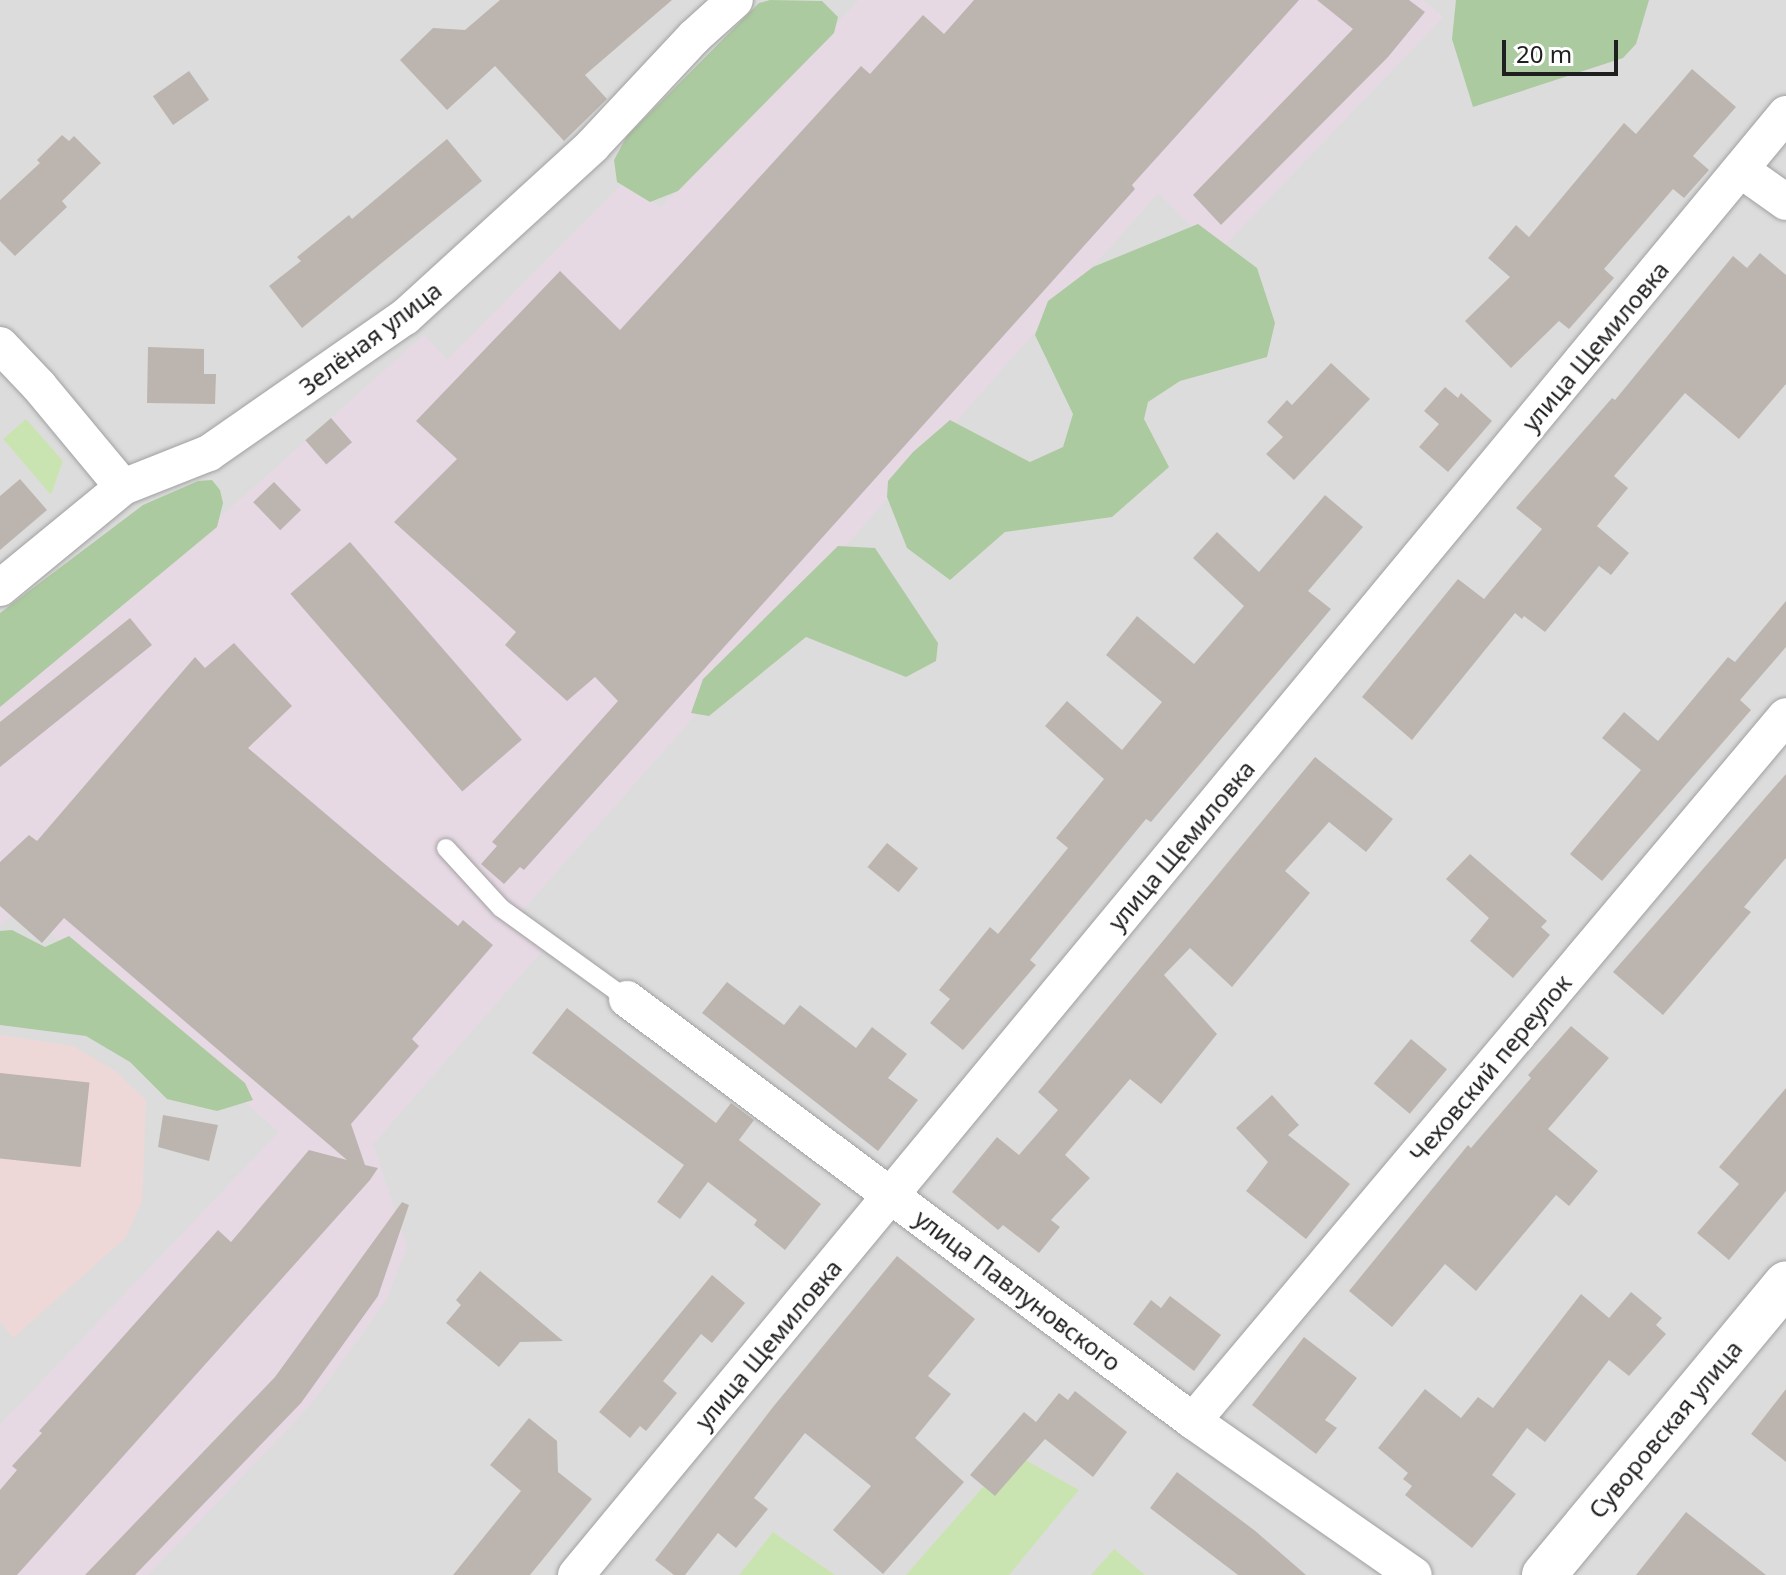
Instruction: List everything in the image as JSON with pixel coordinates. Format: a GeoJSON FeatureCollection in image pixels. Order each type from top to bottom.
{"type":"FeatureCollection","features":[{"type":"Feature","properties":{"kind":"street","name":"Зелёная улица"},"geometry":{"type":"LineString","coordinates":[[0,588],[123,487],[209,453],[405,317],[592,146],[694,37],[735,0]]}},
{"type":"Feature","properties":{"kind":"street","name":"улица Щемиловка"},"geometry":{"type":"LineString","coordinates":[[576,1575],[1786,114]]}},
{"type":"Feature","properties":{"kind":"street"},"geometry":{"type":"LineString","coordinates":[[1741,170],[1786,202]]}},
{"type":"Feature","properties":{"kind":"street"},"geometry":{"type":"LineString","coordinates":[[0,345],[123,487]]}},
{"type":"Feature","properties":{"kind":"street","name":"Чеховский переулок"},"geometry":{"type":"LineString","coordinates":[[1193,1421],[1786,716]]}},
{"type":"Feature","properties":{"kind":"street","name":"улица Павлуновского"},"geometry":{"type":"LineString","coordinates":[[627,999],[1193,1421],[1414,1575]]}},
{"type":"Feature","properties":{"kind":"street","name":"Суворовская улица"},"geometry":{"type":"LineString","coordinates":[[1544,1575],[1786,1283]]}},
{"type":"Feature","properties":{"kind":"lane"},"geometry":{"type":"LineString","coordinates":[[446,848],[501,908],[627,999]]}},
{"type":"Feature","properties":{"kind":"shaded area"},"geometry":{"type":"Polygon","coordinates":[[[0,0],[1786,0],[1786,1575],[0,1575],[0,0]]]}},
{"type":"Feature","properties":{"kind":"shaded area"},"geometry":{"type":"Polygon","coordinates":[[[859,0],[1423,0],[1443,17],[1218,252],[1158,193],[518,915],[548,944],[373,1144],[407,1247],[386,1300],[311,1404],[148,1575],[0,1575],[0,1425],[279,1132],[22,908],[0,925],[0,698],[166,566],[424,335],[447,360],[627,179],[660,208],[859,0]]]}},
{"type":"Feature","properties":{"kind":"shaded area"},"geometry":{"type":"Polygon","coordinates":[[[0,1035],[73,1046],[115,1071],[146,1100],[142,1201],[125,1238],[13,1338],[0,1321],[0,1035]]]}},
{"type":"Feature","properties":{"kind":"green space"},"geometry":{"type":"Polygon","coordinates":[[[770,0],[822,1],[838,17],[834,33],[678,191],[650,202],[617,182],[614,160],[627,136],[759,3],[770,0]]]}},
{"type":"Feature","properties":{"kind":"green space"},"geometry":{"type":"Polygon","coordinates":[[[1456,0],[1649,0],[1636,44],[1623,58],[1473,107],[1452,39],[1456,0]]]}},
{"type":"Feature","properties":{"kind":"green space"},"geometry":{"type":"Polygon","coordinates":[[[1198,224],[1257,268],[1275,323],[1267,357],[1180,381],[1148,402],[1144,419],[1169,467],[1112,517],[1005,532],[950,580],[907,548],[887,497],[888,481],[913,452],[950,420],[1030,462],[1063,447],[1073,414],[1035,335],[1048,301],[1093,267],[1198,224]]]}},
{"type":"Feature","properties":{"kind":"green space"},"geometry":{"type":"Polygon","coordinates":[[[26,419],[63,461],[51,495],[3,439],[26,419]]]}},
{"type":"Feature","properties":{"kind":"green space"},"geometry":{"type":"Polygon","coordinates":[[[212,480],[220,490],[223,503],[217,527],[0,707],[0,613],[143,505],[198,481],[212,480]]]}},
{"type":"Feature","properties":{"kind":"green space"},"geometry":{"type":"Polygon","coordinates":[[[838,546],[875,548],[938,643],[936,661],[906,677],[806,637],[709,716],[691,713],[703,679],[838,546]]]}},
{"type":"Feature","properties":{"kind":"green space"},"geometry":{"type":"Polygon","coordinates":[[[12,930],[45,947],[69,936],[245,1083],[253,1100],[217,1111],[167,1099],[130,1062],[86,1036],[0,1025],[0,931],[12,930]]]}},
{"type":"Feature","properties":{"kind":"green space"},"geometry":{"type":"Polygon","coordinates":[[[1013,1453],[1079,1490],[1009,1575],[906,1575],[1013,1453]]]}},
{"type":"Feature","properties":{"kind":"green space"},"geometry":{"type":"Polygon","coordinates":[[[773,1532],[835,1575],[739,1575],[773,1532]]]}},
{"type":"Feature","properties":{"kind":"green space"},"geometry":{"type":"Polygon","coordinates":[[[1114,1549],[1145,1575],[1091,1575],[1114,1549]]]}},
{"type":"Feature","properties":{"kind":"building"},"geometry":{"type":"Polygon","coordinates":[[[500,0],[672,0],[585,75],[607,99],[564,141],[495,66],[447,110],[400,60],[433,28],[465,30],[500,0]]]}},
{"type":"Feature","properties":{"kind":"building"},"geometry":{"type":"Polygon","coordinates":[[[974,0],[1299,0],[1132,185],[1135,189],[524,870],[520,867],[504,884],[481,864],[497,846],[492,842],[618,701],[595,677],[567,701],[505,645],[516,632],[394,522],[457,459],[416,421],[560,271],[620,330],[861,66],[870,74],[923,15],[944,34],[974,0]]]}},
{"type":"Feature","properties":{"kind":"building"},"geometry":{"type":"Polygon","coordinates":[[[1317,0],[1409,0],[1425,12],[1388,57],[1221,225],[1193,195],[1353,29],[1317,0]]]}},
{"type":"Feature","properties":{"kind":"building"},"geometry":{"type":"Polygon","coordinates":[[[1692,69],[1736,107],[1693,156],[1709,170],[1684,198],[1673,189],[1604,269],[1614,278],[1569,329],[1559,321],[1511,368],[1465,321],[1510,277],[1488,258],[1516,225],[1529,237],[1624,123],[1636,134],[1692,69]]]}},
{"type":"Feature","properties":{"kind":"building"},"geometry":{"type":"Polygon","coordinates":[[[189,71],[209,100],[173,125],[153,96],[189,71]]]}},
{"type":"Feature","properties":{"kind":"building"},"geometry":{"type":"Polygon","coordinates":[[[62,135],[69,141],[74,136],[101,163],[62,201],[67,207],[15,256],[0,241],[0,200],[40,163],[37,160],[62,135]]]}},
{"type":"Feature","properties":{"kind":"building"},"geometry":{"type":"Polygon","coordinates":[[[447,139],[482,181],[302,328],[269,286],[301,261],[297,257],[349,215],[352,219],[447,139]]]}},
{"type":"Feature","properties":{"kind":"building"},"geometry":{"type":"Polygon","coordinates":[[[1760,253],[1786,275],[1786,384],[1739,439],[1685,393],[1614,476],[1628,488],[1597,526],[1629,553],[1611,575],[1599,566],[1545,632],[1515,613],[1412,740],[1362,697],[1458,579],[1484,599],[1542,529],[1516,508],[1612,398],[1615,400],[1733,256],[1747,268],[1760,253]]]}},
{"type":"Feature","properties":{"kind":"building"},"geometry":{"type":"Polygon","coordinates":[[[148,347],[204,349],[204,374],[216,374],[215,404],[147,403],[148,347]]]}},
{"type":"Feature","properties":{"kind":"building"},"geometry":{"type":"Polygon","coordinates":[[[1331,363],[1370,399],[1294,480],[1266,454],[1283,437],[1267,422],[1287,400],[1292,405],[1331,363]]]}},
{"type":"Feature","properties":{"kind":"building"},"geometry":{"type":"Polygon","coordinates":[[[1445,387],[1458,398],[1461,393],[1492,421],[1448,472],[1419,447],[1439,424],[1424,411],[1445,387]]]}},
{"type":"Feature","properties":{"kind":"building"},"geometry":{"type":"Polygon","coordinates":[[[331,418],[352,442],[326,464],[305,440],[331,418]]]}},
{"type":"Feature","properties":{"kind":"building"},"geometry":{"type":"Polygon","coordinates":[[[20,479],[47,510],[0,550],[0,496],[20,479]]]}},
{"type":"Feature","properties":{"kind":"building"},"geometry":{"type":"Polygon","coordinates":[[[274,482],[301,510],[280,530],[253,502],[274,482]]]}},
{"type":"Feature","properties":{"kind":"building"},"geometry":{"type":"Polygon","coordinates":[[[1325,495],[1363,527],[1308,591],[1331,609],[1151,822],[1146,819],[1030,960],[1036,965],[963,1050],[930,1023],[950,999],[939,990],[990,927],[998,934],[1068,848],[1056,838],[1104,779],[1045,726],[1067,701],[1122,750],[1162,702],[1106,655],[1137,616],[1194,664],[1244,606],[1193,558],[1217,532],[1259,572],[1325,495]]]}},
{"type":"Feature","properties":{"kind":"building"},"geometry":{"type":"Polygon","coordinates":[[[350,542],[522,740],[462,792],[290,594],[350,542]]]}},
{"type":"Feature","properties":{"kind":"building"},"geometry":{"type":"Polygon","coordinates":[[[1786,601],[1786,647],[1740,700],[1751,710],[1602,881],[1570,854],[1641,770],[1602,738],[1624,712],[1658,741],[1728,657],[1735,662],[1786,601]]]}},
{"type":"Feature","properties":{"kind":"building"},"geometry":{"type":"Polygon","coordinates":[[[130,618],[152,645],[0,767],[0,722],[130,618]]]}},
{"type":"Feature","properties":{"kind":"building"},"geometry":{"type":"Polygon","coordinates":[[[234,643],[292,706],[248,748],[458,926],[463,920],[493,945],[412,1039],[419,1046],[351,1124],[365,1165],[378,1168],[370,1180],[17,1575],[0,1575],[0,1490],[17,1470],[12,1466],[42,1433],[39,1431],[218,1230],[231,1242],[309,1150],[347,1160],[64,918],[42,943],[0,906],[0,862],[29,835],[37,841],[195,657],[205,668],[234,643]]]}},
{"type":"Feature","properties":{"kind":"building"},"geometry":{"type":"Polygon","coordinates":[[[1315,757],[1393,819],[1366,852],[1329,822],[1285,871],[1310,893],[1232,987],[1190,948],[1164,975],[1217,1034],[1161,1104],[1130,1079],[1065,1155],[1090,1178],[1051,1220],[1060,1227],[1039,1253],[1003,1225],[998,1230],[952,1192],[997,1137],[1019,1155],[1058,1110],[1038,1092],[1315,757]]]}},
{"type":"Feature","properties":{"kind":"building"},"geometry":{"type":"Polygon","coordinates":[[[1786,774],[1786,858],[1744,907],[1751,912],[1663,1015],[1613,972],[1786,774]]]}},
{"type":"Feature","properties":{"kind":"building"},"geometry":{"type":"Polygon","coordinates":[[[887,843],[918,868],[899,892],[867,867],[887,843]]]}},
{"type":"Feature","properties":{"kind":"building"},"geometry":{"type":"Polygon","coordinates":[[[1470,854],[1547,921],[1541,927],[1550,935],[1513,978],[1470,941],[1489,918],[1446,879],[1470,854]]]}},
{"type":"Feature","properties":{"kind":"building"},"geometry":{"type":"Polygon","coordinates":[[[727,982],[784,1025],[800,1005],[856,1048],[872,1027],[907,1054],[888,1078],[918,1100],[878,1151],[702,1013],[727,982]]]}},
{"type":"Feature","properties":{"kind":"building"},"geometry":{"type":"Polygon","coordinates":[[[567,1008],[716,1123],[731,1103],[754,1120],[739,1140],[821,1204],[785,1250],[754,1225],[757,1220],[708,1182],[680,1219],[657,1202],[684,1165],[532,1053],[567,1008]]]}},
{"type":"Feature","properties":{"kind":"building"},"geometry":{"type":"Polygon","coordinates":[[[1571,1026],[1609,1058],[1548,1129],[1598,1171],[1569,1206],[1556,1195],[1476,1291],[1445,1264],[1392,1327],[1349,1291],[1468,1145],[1471,1148],[1531,1078],[1528,1075],[1571,1026]]]}},
{"type":"Feature","properties":{"kind":"building"},"geometry":{"type":"Polygon","coordinates":[[[1411,1039],[1447,1069],[1410,1114],[1374,1083],[1411,1039]]]}},
{"type":"Feature","properties":{"kind":"building"},"geometry":{"type":"Polygon","coordinates":[[[0,1073],[90,1082],[81,1167],[0,1158],[0,1073]]]}},
{"type":"Feature","properties":{"kind":"building"},"geometry":{"type":"Polygon","coordinates":[[[1786,1088],[1786,1191],[1729,1260],[1697,1233],[1739,1184],[1719,1167],[1786,1088]]]}},
{"type":"Feature","properties":{"kind":"building"},"geometry":{"type":"Polygon","coordinates":[[[1272,1095],[1299,1125],[1288,1135],[1350,1184],[1306,1239],[1246,1191],[1268,1162],[1236,1128],[1272,1095]]]}},
{"type":"Feature","properties":{"kind":"building"},"geometry":{"type":"Polygon","coordinates":[[[163,1115],[218,1125],[209,1161],[158,1147],[163,1115]]]}},
{"type":"Feature","properties":{"kind":"building"},"geometry":{"type":"Polygon","coordinates":[[[402,1202],[409,1205],[378,1296],[301,1403],[135,1575],[85,1575],[275,1377],[402,1202]]]}},
{"type":"Feature","properties":{"kind":"building"},"geometry":{"type":"Polygon","coordinates":[[[897,1256],[975,1319],[928,1376],[951,1394],[915,1438],[964,1482],[883,1574],[833,1530],[871,1486],[805,1433],[754,1498],[768,1509],[736,1548],[718,1533],[685,1575],[674,1575],[655,1560],[773,1407],[897,1256]]]}},
{"type":"Feature","properties":{"kind":"building"},"geometry":{"type":"Polygon","coordinates":[[[480,1271],[563,1341],[520,1342],[499,1367],[446,1323],[461,1305],[456,1300],[480,1271]]]}},
{"type":"Feature","properties":{"kind":"building"},"geometry":{"type":"Polygon","coordinates":[[[712,1275],[745,1303],[712,1343],[701,1334],[663,1381],[677,1393],[646,1431],[640,1426],[630,1438],[599,1412],[712,1275]]]}},
{"type":"Feature","properties":{"kind":"building"},"geometry":{"type":"Polygon","coordinates":[[[1631,1292],[1662,1318],[1656,1325],[1666,1334],[1629,1376],[1609,1360],[1545,1442],[1527,1428],[1492,1475],[1516,1494],[1472,1548],[1405,1495],[1412,1486],[1403,1479],[1408,1473],[1378,1448],[1425,1389],[1461,1418],[1478,1397],[1493,1408],[1581,1294],[1609,1318],[1631,1292]]]}},
{"type":"Feature","properties":{"kind":"building"},"geometry":{"type":"Polygon","coordinates":[[[1170,1296],[1221,1335],[1194,1371],[1133,1324],[1151,1300],[1161,1308],[1170,1296]]]}},
{"type":"Feature","properties":{"kind":"building"},"geometry":{"type":"Polygon","coordinates":[[[1304,1337],[1357,1378],[1325,1420],[1337,1428],[1316,1454],[1252,1405],[1304,1337]]]}},
{"type":"Feature","properties":{"kind":"building"},"geometry":{"type":"Polygon","coordinates":[[[1786,1389],[1786,1462],[1751,1434],[1786,1389]]]}},
{"type":"Feature","properties":{"kind":"building"},"geometry":{"type":"Polygon","coordinates":[[[1075,1391],[1127,1432],[1093,1477],[1045,1439],[995,1496],[970,1475],[1024,1412],[1036,1422],[1059,1393],[1068,1400],[1075,1391]]]}},
{"type":"Feature","properties":{"kind":"building"},"geometry":{"type":"Polygon","coordinates":[[[529,1418],[557,1441],[558,1472],[592,1499],[530,1575],[453,1575],[521,1491],[490,1465],[529,1418]]]}},
{"type":"Feature","properties":{"kind":"building"},"geometry":{"type":"Polygon","coordinates":[[[1177,1472],[1254,1530],[1306,1575],[1238,1575],[1150,1508],[1177,1472]]]}},
{"type":"Feature","properties":{"kind":"building"},"geometry":{"type":"Polygon","coordinates":[[[1686,1512],[1766,1575],[1636,1575],[1686,1512]]]}}]}
